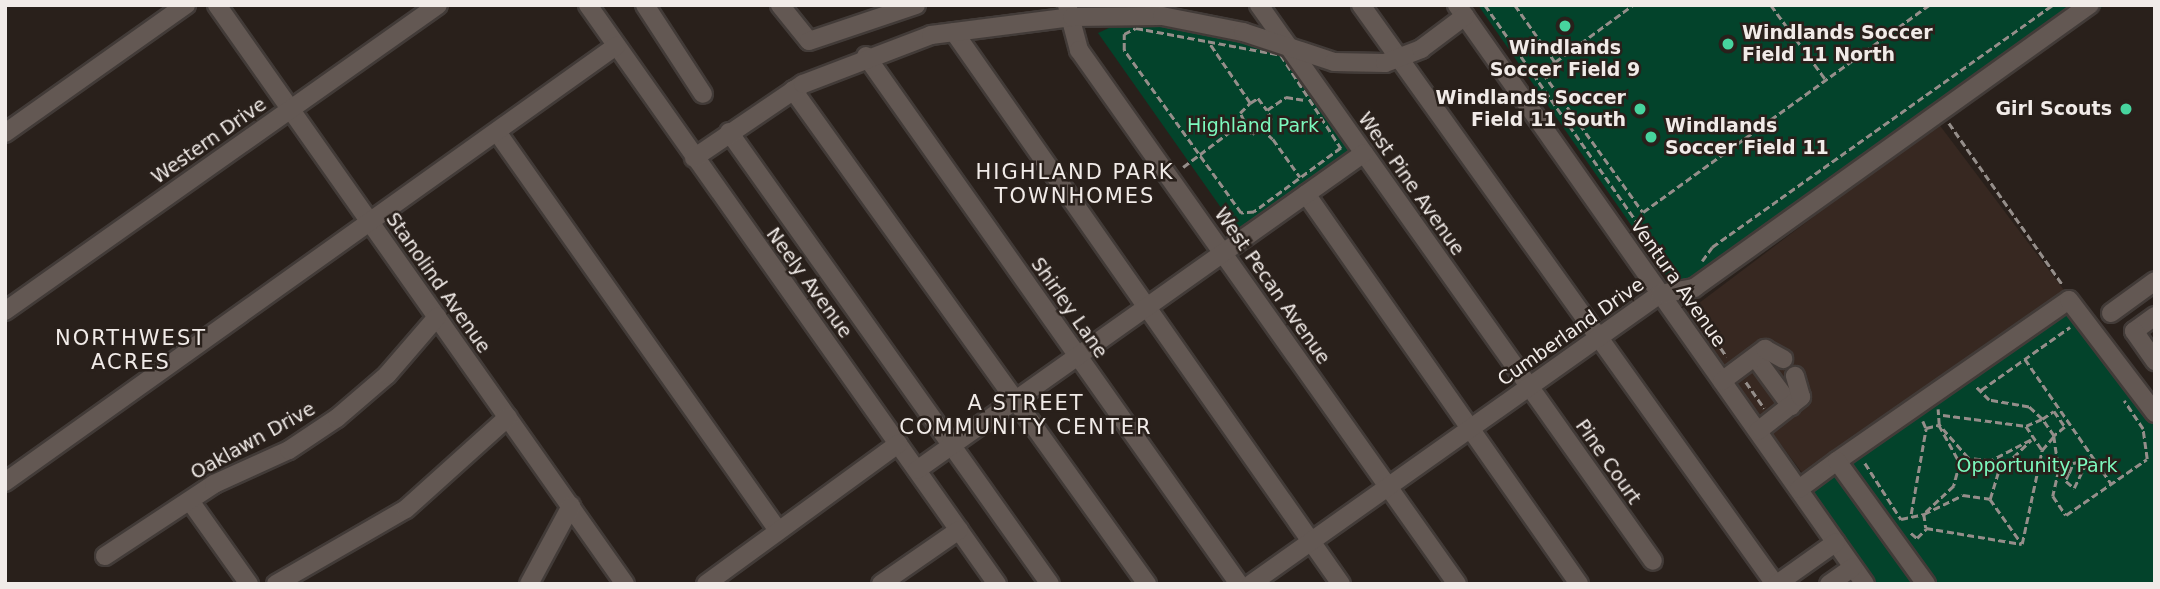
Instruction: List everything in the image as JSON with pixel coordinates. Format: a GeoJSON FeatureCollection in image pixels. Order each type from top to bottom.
{"type":"FeatureCollection","features":[{"type":"Feature","properties":{"kind":"street"},"geometry":{"type":"LineString","coordinates":[[5,133],[186,5]]}},
{"type":"Feature","properties":{"kind":"street","name":"Stanolind Avenue"},"geometry":{"type":"LineString","coordinates":[[218,5],[625,584]]}},
{"type":"Feature","properties":{"kind":"street","name":"Western Drive"},"geometry":{"type":"LineString","coordinates":[[5,311],[438,5]]}},
{"type":"Feature","properties":{"kind":"street","name":"Neely Avenue"},"geometry":{"type":"LineString","coordinates":[[588,5],[997,584]]}},
{"type":"Feature","properties":{"kind":"street"},"geometry":{"type":"LineString","coordinates":[[645,5],[703,94]]}},
{"type":"Feature","properties":{"kind":"street"},"geometry":{"type":"LineString","coordinates":[[780,5],[809,41],[916,5]]}},
{"type":"Feature","properties":{"kind":"street","name":"West Pine Avenue"},"geometry":{"type":"LineString","coordinates":[[1259,5],[1289,48],[1314,93],[1364,153],[1530,387]]}},
{"type":"Feature","properties":{"kind":"street"},"geometry":{"type":"LineString","coordinates":[[1361,5],[1776,584],[1836,542]]}},
{"type":"Feature","properties":{"kind":"street","name":"Cumberland Drive"},"geometry":{"type":"LineString","coordinates":[[1251,584],[1660,294],[1694,288],[2090,5]]}},
{"type":"Feature","properties":{"kind":"street"},"geometry":{"type":"LineString","coordinates":[[694,158],[793,90],[866,56],[954,32],[1070,11],[1162,11],[1334,62],[1398,58],[1421,50],[1461,11]]}},
{"type":"Feature","properties":{"kind":"street","name":"West Pecan Avenue"},"geometry":{"type":"LineString","coordinates":[[1070,11],[1079,50],[1457,584]]}},
{"type":"Feature","properties":{"kind":"street","name":"Ventura Avenue"},"geometry":{"type":"LineString","coordinates":[[1461,11],[1866,584]]}},
{"type":"Feature","properties":{"kind":"street"},"geometry":{"type":"LineString","coordinates":[[954,32],[1144,308],[1342,584]]}},
{"type":"Feature","properties":{"kind":"street"},"geometry":{"type":"LineString","coordinates":[[5,482],[616,46]]}},
{"type":"Feature","properties":{"kind":"street","name":"Shirley Lane"},"geometry":{"type":"LineString","coordinates":[[866,56],[1239,584]]}},
{"type":"Feature","properties":{"kind":"street"},"geometry":{"type":"LineString","coordinates":[[793,90],[1147,584]]}},
{"type":"Feature","properties":{"kind":"street"},"geometry":{"type":"LineString","coordinates":[[497,132],[778,531]]}},
{"type":"Feature","properties":{"kind":"street"},"geometry":{"type":"LineString","coordinates":[[729,132],[1050,584]]}},
{"type":"Feature","properties":{"kind":"street"},"geometry":{"type":"LineString","coordinates":[[917,470],[1223,253],[1306,188],[1364,153]]}},
{"type":"Feature","properties":{"kind":"street"},"geometry":{"type":"LineString","coordinates":[[1306,188],[1470,429],[1580,584]]}},
{"type":"Feature","properties":{"kind":"street"},"geometry":{"type":"LineString","coordinates":[[2111,313],[2155,281]]}},
{"type":"Feature","properties":{"kind":"street"},"geometry":{"type":"LineString","coordinates":[[1799,489],[2069,300],[2155,413]]}},
{"type":"Feature","properties":{"kind":"street"},"geometry":{"type":"LineString","coordinates":[[2155,316],[2134,331],[2155,360]]}},
{"type":"Feature","properties":{"kind":"street","name":"Oaklawn Drive"},"geometry":{"type":"LineString","coordinates":[[105,556],[190,501],[337,418],[387,375],[437,317]]}},
{"type":"Feature","properties":{"kind":"street"},"geometry":{"type":"LineString","coordinates":[[1722,381],[1755,357],[1773,348],[1783,359]]}},
{"type":"Feature","properties":{"kind":"street"},"geometry":{"type":"LineString","coordinates":[[1755,357],[1791,406]]}},
{"type":"Feature","properties":{"kind":"street"},"geometry":{"type":"LineString","coordinates":[[1758,431],[1791,406],[1803,392],[1795,376]]}},
{"type":"Feature","properties":{"kind":"street","name":"Pine Court"},"geometry":{"type":"LineString","coordinates":[[1530,387],[1653,561]]}},
{"type":"Feature","properties":{"kind":"street"},"geometry":{"type":"LineString","coordinates":[[276,584],[406,509],[508,417]]}},
{"type":"Feature","properties":{"kind":"street"},"geometry":{"type":"LineString","coordinates":[[706,584],[898,444]]}},
{"type":"Feature","properties":{"kind":"street"},"geometry":{"type":"LineString","coordinates":[[1837,461],[1926,584]]}},
{"type":"Feature","properties":{"kind":"street"},"geometry":{"type":"LineString","coordinates":[[190,501],[249,584]]}},
{"type":"Feature","properties":{"kind":"street"},"geometry":{"type":"LineString","coordinates":[[529,584],[570,506]]}},
{"type":"Feature","properties":{"kind":"street"},"geometry":{"type":"LineString","coordinates":[[881,584],[959,530]]}},
{"type":"Feature","properties":{"kind":"street"},"geometry":{"type":"LineString","coordinates":[[1829,584],[1853,567]]}},
{"type":"Feature","properties":{"kind":"path"},"geometry":{"type":"LineString","coordinates":[[1485,5],[1679,284],[1673,279],[1660,294]]}},
{"type":"Feature","properties":{"kind":"path"},"geometry":{"type":"LineString","coordinates":[[1515,5],[1555,62]]}},
{"type":"Feature","properties":{"kind":"path"},"geometry":{"type":"LineString","coordinates":[[1633,5],[1544,73],[1643,212],[1929,5]]}},
{"type":"Feature","properties":{"kind":"path"},"geometry":{"type":"LineString","coordinates":[[1771,5],[1826,80]]}},
{"type":"Feature","properties":{"kind":"path"},"geometry":{"type":"LineString","coordinates":[[1701,270],[1712,247],[2053,5]]}},
{"type":"Feature","properties":{"kind":"path"},"geometry":{"type":"LineString","coordinates":[[1136,28],[1205,36],[1275,52],[1314,93],[1342,144],[1306,188],[1244,214],[1200,155],[1122,40],[1136,28]]}},
{"type":"Feature","properties":{"kind":"path"},"geometry":{"type":"LineString","coordinates":[[1205,36],[1250,103]]}},
{"type":"Feature","properties":{"kind":"path"},"geometry":{"type":"LineString","coordinates":[[1267,110],[1286,97],[1302,102],[1314,93]]}},
{"type":"Feature","properties":{"kind":"path"},"geometry":{"type":"LineString","coordinates":[[1930,93],[2075,307],[2072,326],[2080,337]]}},
{"type":"Feature","properties":{"kind":"path"},"geometry":{"type":"LineString","coordinates":[[1258,99],[1271,120],[1252,134],[1240,113],[1250,103],[1258,99]]}},
{"type":"Feature","properties":{"kind":"path"},"geometry":{"type":"LineString","coordinates":[[1170,177],[1244,121]]}},
{"type":"Feature","properties":{"kind":"path"},"geometry":{"type":"LineString","coordinates":[[1261,128],[1306,188]]}},
{"type":"Feature","properties":{"kind":"path"},"geometry":{"type":"LineString","coordinates":[[1681,290],[1772,420]]}},
{"type":"Feature","properties":{"kind":"path"},"geometry":{"type":"LineString","coordinates":[[1981,390],[2072,326]]}},
{"type":"Feature","properties":{"kind":"path"},"geometry":{"type":"LineString","coordinates":[[2025,359],[2063,418],[2112,484]]}},
{"type":"Feature","properties":{"kind":"path"},"geometry":{"type":"LineString","coordinates":[[1969,382],[1989,400],[2029,407],[2042,419],[2054,436],[2059,470],[2053,496],[2066,515],[2147,458],[2148,446],[2119,395]]}},
{"type":"Feature","properties":{"kind":"path"},"geometry":{"type":"LineString","coordinates":[[1911,424],[1947,399]]}},
{"type":"Feature","properties":{"kind":"path"},"geometry":{"type":"LineString","coordinates":[[1936,407],[1943,415],[2026,426],[2054,411],[2063,418],[2065,427],[2042,450],[2022,544]]}},
{"type":"Feature","properties":{"kind":"path"},"geometry":{"type":"LineString","coordinates":[[1939,425],[1943,415]]}},
{"type":"Feature","properties":{"kind":"path"},"geometry":{"type":"LineString","coordinates":[[1911,513],[1926,428],[1921,417]]}},
{"type":"Feature","properties":{"kind":"path"},"geometry":{"type":"LineString","coordinates":[[1926,428],[1939,425]]}},
{"type":"Feature","properties":{"kind":"path"},"geometry":{"type":"LineString","coordinates":[[1939,425],[1968,458],[1991,461],[2031,440]]}},
{"type":"Feature","properties":{"kind":"path"},"geometry":{"type":"LineString","coordinates":[[1924,514],[1954,486],[1960,463],[1939,425]]}},
{"type":"Feature","properties":{"kind":"path"},"geometry":{"type":"LineString","coordinates":[[2026,426],[2031,440],[2042,450]]}},
{"type":"Feature","properties":{"kind":"path"},"geometry":{"type":"LineString","coordinates":[[1990,499],[1998,472],[2031,440]]}},
{"type":"Feature","properties":{"kind":"path"},"geometry":{"type":"LineString","coordinates":[[1872,452],[1863,459],[1901,519],[1911,513],[1924,514],[1964,495],[1990,499],[2022,544]]}},
{"type":"Feature","properties":{"kind":"path"},"geometry":{"type":"LineString","coordinates":[[2086,463],[2073,463],[2066,481],[2074,488],[2086,463],[2092,459]]}},
{"type":"Feature","properties":{"kind":"path"},"geometry":{"type":"LineString","coordinates":[[2059,470],[2069,473]]}},
{"type":"Feature","properties":{"kind":"path"},"geometry":{"type":"LineString","coordinates":[[1924,514],[1926,528]]}},
{"type":"Feature","properties":{"kind":"path"},"geometry":{"type":"LineString","coordinates":[[1926,528],[2022,544]]}},
{"type":"Feature","properties":{"kind":"path"},"geometry":{"type":"LineString","coordinates":[[1917,538],[1926,528]]}},
{"type":"Feature","properties":{"kind":"shaded area"},"geometry":{"type":"Polygon","coordinates":[[[1938,123],[2069,297],[1814,489],[1683,315],[1938,123]]]}},
{"type":"Feature","properties":{"kind":"green space"},"geometry":{"type":"Polygon","coordinates":[[[1478,5],[2105,5],[1684,301],[1478,5]]]}},
{"type":"Feature","properties":{"kind":"green space","name":"Highland Park"},"geometry":{"type":"Polygon","coordinates":[[[1135,16],[1289,48],[1363,153],[1243,239],[1098,33],[1135,16]]]}},
{"type":"Feature","properties":{"kind":"green space","name":"Opportunity Park"},"geometry":{"type":"Polygon","coordinates":[[[2068,298],[2155,419],[2155,584],[1873,584],[1803,484],[2068,298]]]}},
{"type":"Feature","properties":{"kind":"place","name":"Windlands Soccer Field 9"},"geometry":{"type":"Point","coordinates":[1565,26]}},
{"type":"Feature","properties":{"kind":"place","name":"Windlands Soccer Field 11 North"},"geometry":{"type":"Point","coordinates":[1728,44]}},
{"type":"Feature","properties":{"kind":"place","name":"Windlands Soccer Field 11 South"},"geometry":{"type":"Point","coordinates":[1640,109]}},
{"type":"Feature","properties":{"kind":"place","name":"Girl Scouts"},"geometry":{"type":"Point","coordinates":[2126,109]}},
{"type":"Feature","properties":{"kind":"place","name":"Windlands Soccer Field 11"},"geometry":{"type":"Point","coordinates":[1651,137]}},
{"type":"Feature","properties":{"kind":"district","name":"HIGHLAND PARK TOWNHOMES"},"geometry":{"type":"Point","coordinates":[1075,184]}},
{"type":"Feature","properties":{"kind":"district","name":"NORTHWEST ACRES"},"geometry":{"type":"Point","coordinates":[131,350]}},
{"type":"Feature","properties":{"kind":"district","name":"A STREET COMMUNITY CENTER"},"geometry":{"type":"Point","coordinates":[1026,415]}}]}
